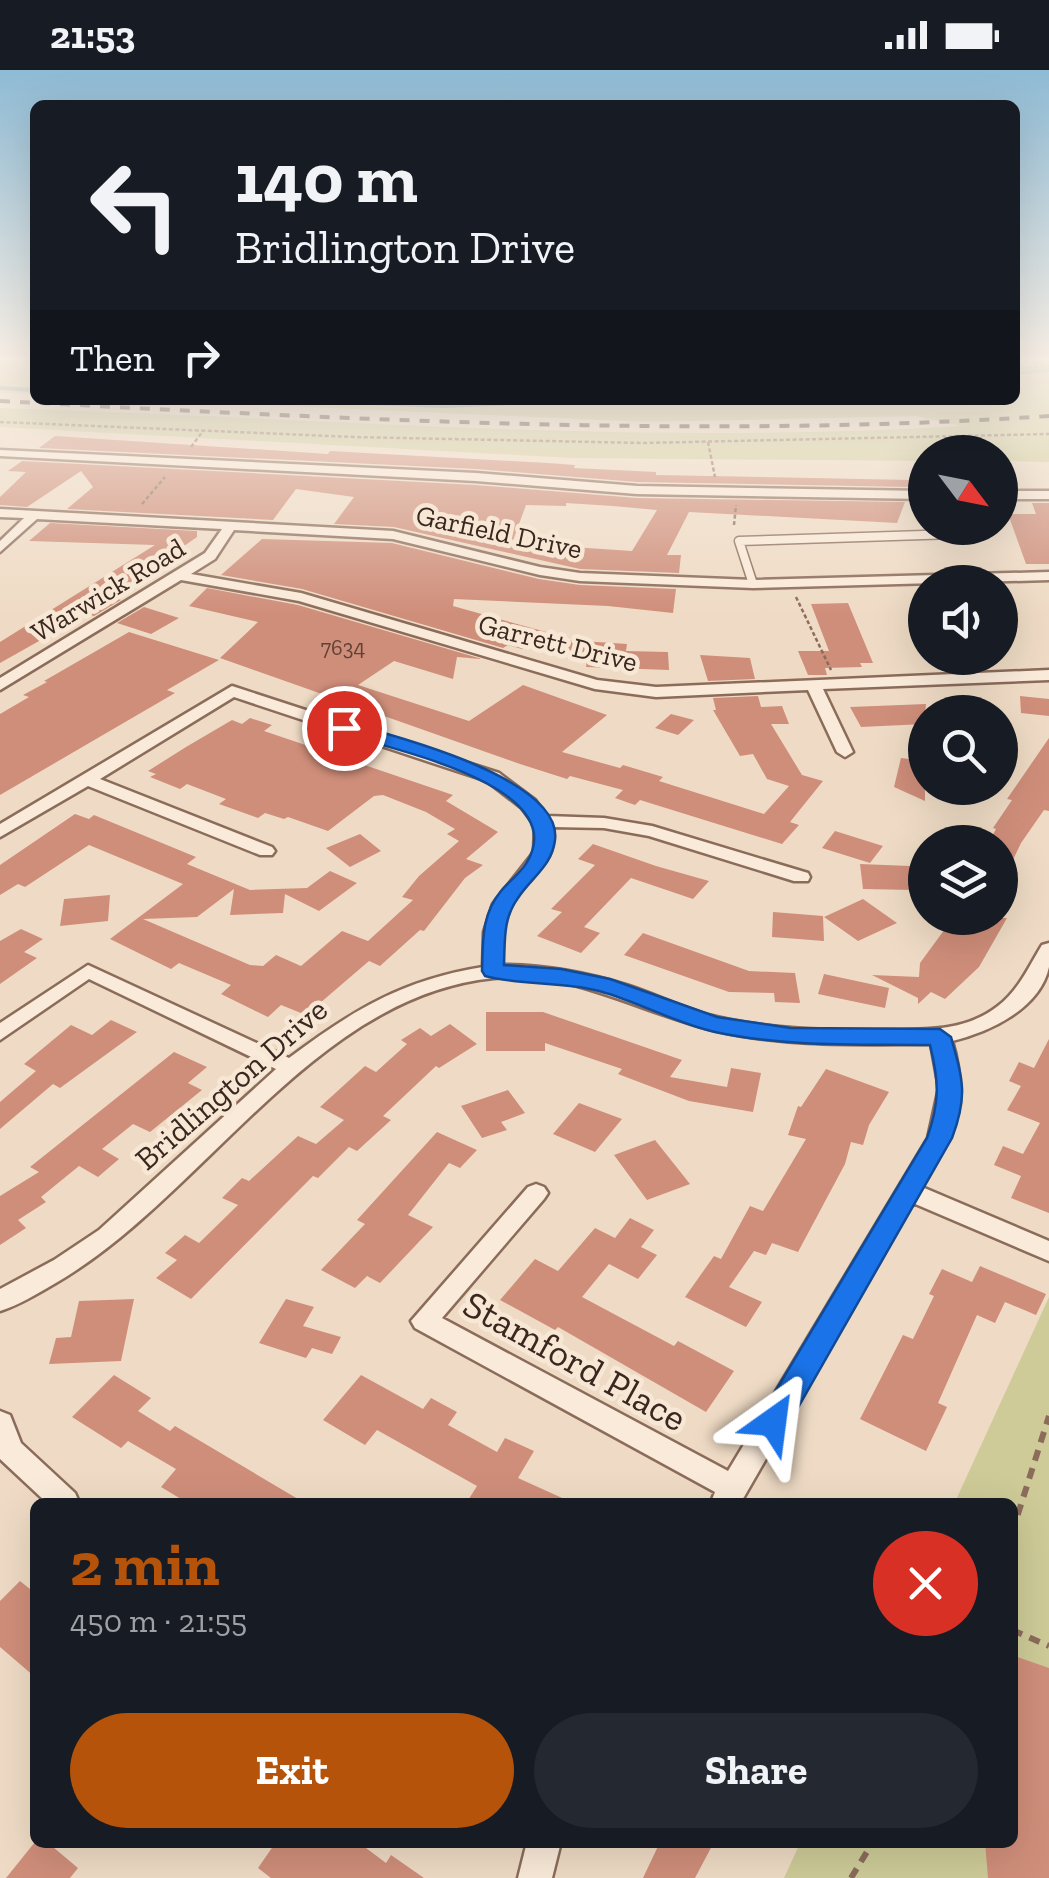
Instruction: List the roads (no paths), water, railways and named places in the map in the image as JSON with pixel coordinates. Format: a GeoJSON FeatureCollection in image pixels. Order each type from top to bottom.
{"type":"FeatureCollection","features":[{"type":"Feature","properties":{"kind":"street"},"geometry":{"type":"LineString","coordinates":[[0,453],[476,477],[638,490],[908,495]]}},
{"type":"Feature","properties":{"kind":"street"},"geometry":{"type":"LineString","coordinates":[[1018,495],[1049,495]]}},
{"type":"Feature","properties":{"kind":"street","name":"Garfield Drive"},"geometry":{"type":"LineString","coordinates":[[0,513],[393,535],[540,572],[580,577],[754,584],[1049,576]]}},
{"type":"Feature","properties":{"kind":"street"},"geometry":{"type":"LineString","coordinates":[[0,548],[34,515]]}},
{"type":"Feature","properties":{"kind":"street","name":"Warwick Road"},"geometry":{"type":"LineString","coordinates":[[0,685],[182,576],[210,556],[230,526]]}},
{"type":"Feature","properties":{"kind":"street","name":"Garrett Drive"},"geometry":{"type":"LineString","coordinates":[[182,576],[301,598],[595,684],[656,692],[1049,675]]}},
{"type":"Feature","properties":{"kind":"street"},"geometry":{"type":"LineString","coordinates":[[814,686],[845,752]]}},
{"type":"Feature","properties":{"kind":"street"},"geometry":{"type":"LineString","coordinates":[[0,832],[232,691],[493,777],[527,800],[544,821],[545,841],[536,865],[508,896],[494,924],[493,971]]}},
{"type":"Feature","properties":{"kind":"street"},"geometry":{"type":"LineString","coordinates":[[86,779],[266,852]]}},
{"type":"Feature","properties":{"kind":"street"},"geometry":{"type":"LineString","coordinates":[[544,821],[604,823],[652,831],[801,876]]}},
{"type":"Feature","properties":{"kind":"street","name":"Bridlington Drive"},"geometry":{"type":"LineString","coordinates":[[0,1301],[48,1276],[118,1228],[336,1030],[387,999],[493,971],[561,976],[610,986],[670,1011],[716,1024],[772,1033],[940,1037],[998,1020],[1017,1005],[1049,949]]}},
{"type":"Feature","properties":{"kind":"street"},"geometry":{"type":"LineString","coordinates":[[0,1033],[88,970],[293,1069]]}},
{"type":"Feature","properties":{"kind":"street"},"geometry":{"type":"LineString","coordinates":[[729,1495],[910,1192],[951,1108],[952,1085],[940,1037]]}},
{"type":"Feature","properties":{"kind":"street"},"geometry":{"type":"LineString","coordinates":[[910,1192],[1049,1251]]}},
{"type":"Feature","properties":{"kind":"street","name":"Stamford Place"},"geometry":{"type":"LineString","coordinates":[[536,1194],[424,1321],[729,1495]]}},
{"type":"Feature","properties":{"kind":"street"},"geometry":{"type":"LineString","coordinates":[[0,1423],[10,1450],[61,1498]]}},
{"type":"Feature","properties":{"kind":"street"},"geometry":{"type":"LineString","coordinates":[[536,1878],[543,1848]]}},
{"type":"Feature","properties":{"kind":"lane"},"geometry":{"type":"LineString","coordinates":[[754,584],[739,541],[908,535]]}}]}
